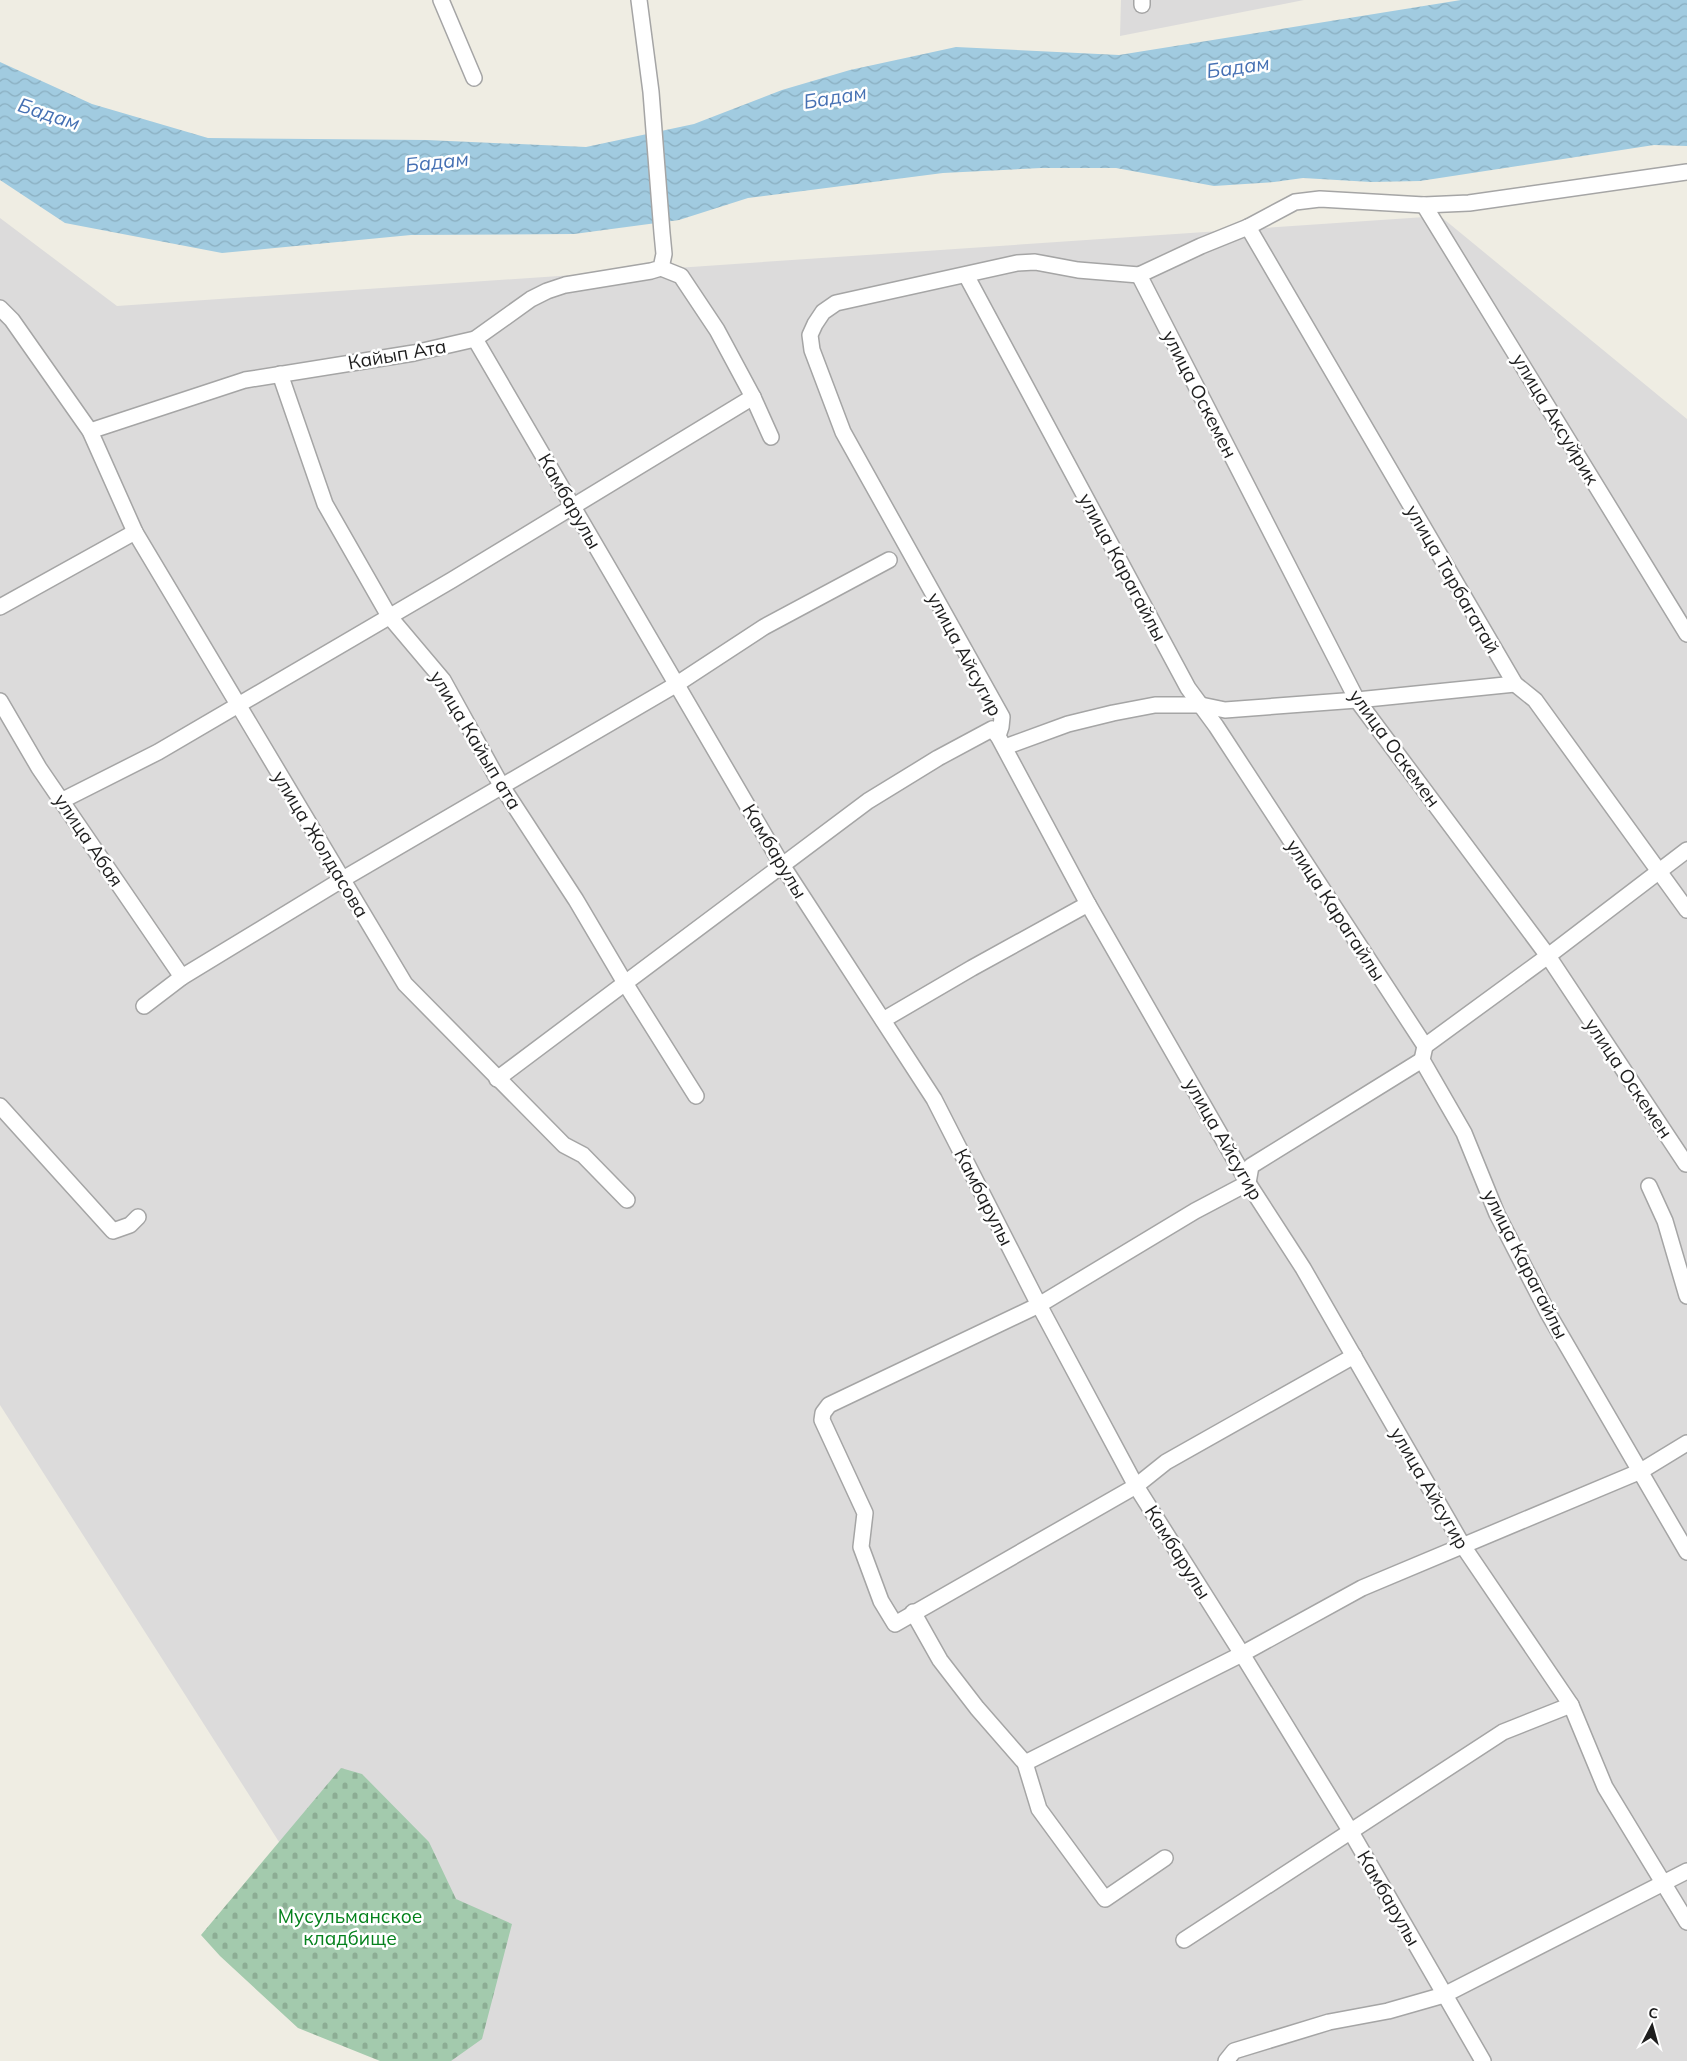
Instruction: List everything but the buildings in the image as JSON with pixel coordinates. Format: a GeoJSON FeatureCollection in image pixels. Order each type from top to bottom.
{"type":"FeatureCollection","features":[{"type":"Feature","properties":{"kind":"street"},"geometry":{"type":"LineString","coordinates":[[441,0],[474,78]]}},
{"type":"Feature","properties":{"kind":"street"},"geometry":{"type":"LineString","coordinates":[[640,0],[651,92],[664,254],[661,268],[681,276],[717,330],[753,397],[771,438]]}},
{"type":"Feature","properties":{"kind":"street"},"geometry":{"type":"LineString","coordinates":[[966,275],[1017,263],[1035,262],[1078,270],[1139,275],[1201,246],[1248,228],[1295,202],[1320,199],[1424,205],[1469,203],[1687,172]]}},
{"type":"Feature","properties":{"kind":"street","name":"улица Аксуйрик"},"geometry":{"type":"LineString","coordinates":[[1424,205],[1687,634]]}},
{"type":"Feature","properties":{"kind":"street","name":"улица Тарбагатай"},"geometry":{"type":"LineString","coordinates":[[1248,228],[1515,684],[1535,700],[1687,910]]}},
{"type":"Feature","properties":{"kind":"street","name":"Кайып Ата"},"geometry":{"type":"LineString","coordinates":[[90,431],[244,380],[414,353],[475,338],[531,299],[547,291],[565,285],[661,268]]}},
{"type":"Feature","properties":{"kind":"street","name":"улица Айсугир"},"geometry":{"type":"LineString","coordinates":[[966,275],[836,303],[823,312],[814,324],[810,335],[812,350],[843,432],[1002,717],[1001,742],[1088,904],[1248,1183],[1303,1268],[1463,1546],[1571,1705],[1605,1787],[1687,1922]]}},
{"type":"Feature","properties":{"kind":"street","name":"улица Карагайлы"},"geometry":{"type":"LineString","coordinates":[[966,275],[1188,688],[1201,705],[1424,1053],[1464,1133],[1497,1214],[1548,1313],[1687,1552]]}},
{"type":"Feature","properties":{"kind":"street","name":"улица Оскемен"},"geometry":{"type":"LineString","coordinates":[[1139,275],[1357,700],[1548,956],[1686,1164]]}},
{"type":"Feature","properties":{"kind":"street","name":"улица Жолдасова"},"geometry":{"type":"LineString","coordinates":[[0,308],[12,320],[90,431],[135,532],[405,984],[564,1145],[583,1155],[627,1200]]}},
{"type":"Feature","properties":{"kind":"street","name":"Камбарулы"},"geometry":{"type":"LineString","coordinates":[[475,338],[782,865],[934,1099],[1039,1305],[1136,1486],[1351,1832],[1483,2061]]}},
{"type":"Feature","properties":{"kind":"street","name":"улица Кайып ата"},"geometry":{"type":"LineString","coordinates":[[280,374],[325,504],[389,616],[443,680],[502,785],[576,900],[624,983],[696,1096]]}},
{"type":"Feature","properties":{"kind":"street"},"geometry":{"type":"LineString","coordinates":[[61,800],[158,752],[237,704],[452,580],[753,397]]}},
{"type":"Feature","properties":{"kind":"street"},"geometry":{"type":"LineString","coordinates":[[0,607],[135,532]]}},
{"type":"Feature","properties":{"kind":"street"},"geometry":{"type":"LineString","coordinates":[[144,1006],[182,977],[342,879],[677,684],[764,627],[889,560]]}},
{"type":"Feature","properties":{"kind":"street"},"geometry":{"type":"LineString","coordinates":[[497,1078],[868,801],[938,758],[992,729],[1001,742],[1113,712],[1155,705],[1201,705],[1226,710],[1357,700],[1515,684]]}},
{"type":"Feature","properties":{"kind":"street","name":"улица Абая"},"geometry":{"type":"LineString","coordinates":[[0,701],[39,768],[182,977]]}},
{"type":"Feature","properties":{"kind":"street"},"geometry":{"type":"LineString","coordinates":[[1354,1356],[1166,1462],[1136,1486],[894,1624],[881,1601],[861,1547],[865,1513],[822,1420],[823,1413],[829,1405],[1039,1305],[1195,1211],[1248,1183],[1252,1166],[1424,1053],[1687,850]]}},
{"type":"Feature","properties":{"kind":"street"},"geometry":{"type":"LineString","coordinates":[[883,1020],[1088,904]]}},
{"type":"Feature","properties":{"kind":"street"},"geometry":{"type":"LineString","coordinates":[[0,1106],[114,1231],[130,1225],[138,1217]]}},
{"type":"Feature","properties":{"kind":"street"},"geometry":{"type":"LineString","coordinates":[[1649,1186],[1665,1222],[1687,1296]]}},
{"type":"Feature","properties":{"kind":"street"},"geometry":{"type":"LineString","coordinates":[[1025,1763],[1242,1654],[1362,1588],[1641,1471],[1687,1443]]}},
{"type":"Feature","properties":{"kind":"street"},"geometry":{"type":"LineString","coordinates":[[913,1612],[940,1660],[977,1708],[1025,1763],[1039,1809],[1105,1899],[1165,1858]]}},
{"type":"Feature","properties":{"kind":"street"},"geometry":{"type":"LineString","coordinates":[[1184,1940],[1503,1732],[1571,1705]]}},
{"type":"Feature","properties":{"kind":"street"},"geometry":{"type":"LineString","coordinates":[[1226,2060],[1234,2052],[1329,2022],[1388,2011],[1444,1995],[1687,1871]]}},
{"type":"Feature","properties":{"kind":"shaded area"},"geometry":{"type":"Polygon","coordinates":[[[1121,0],[1304,0],[1120,36],[1121,0]]]}},
{"type":"Feature","properties":{"kind":"shaded area"},"geometry":{"type":"Polygon","coordinates":[[[1440,216],[1687,419],[1687,2061],[419,2061],[0,1405],[0,218],[117,306],[1440,216]]]}},
{"type":"Feature","properties":{"kind":"green space","name":"Мусульманское кладбище"},"geometry":{"type":"Polygon","coordinates":[[[341,1768],[362,1774],[429,1842],[456,1899],[512,1924],[482,2039],[451,2061],[380,2061],[298,2028],[220,1956],[201,1935],[341,1768]]]}},
{"type":"Feature","properties":{"kind":"water","name":"Бадам"},"geometry":{"type":"Polygon","coordinates":[[[1461,0],[1687,0],[1687,146],[1654,145],[1420,181],[1371,182],[1303,178],[1214,186],[1116,168],[1041,168],[943,173],[748,198],[679,220],[574,234],[411,235],[222,253],[65,223],[0,180],[0,62],[92,104],[208,138],[427,140],[586,147],[694,124],[782,90],[850,70],[956,47],[1119,55],[1461,0]]]}}]}
